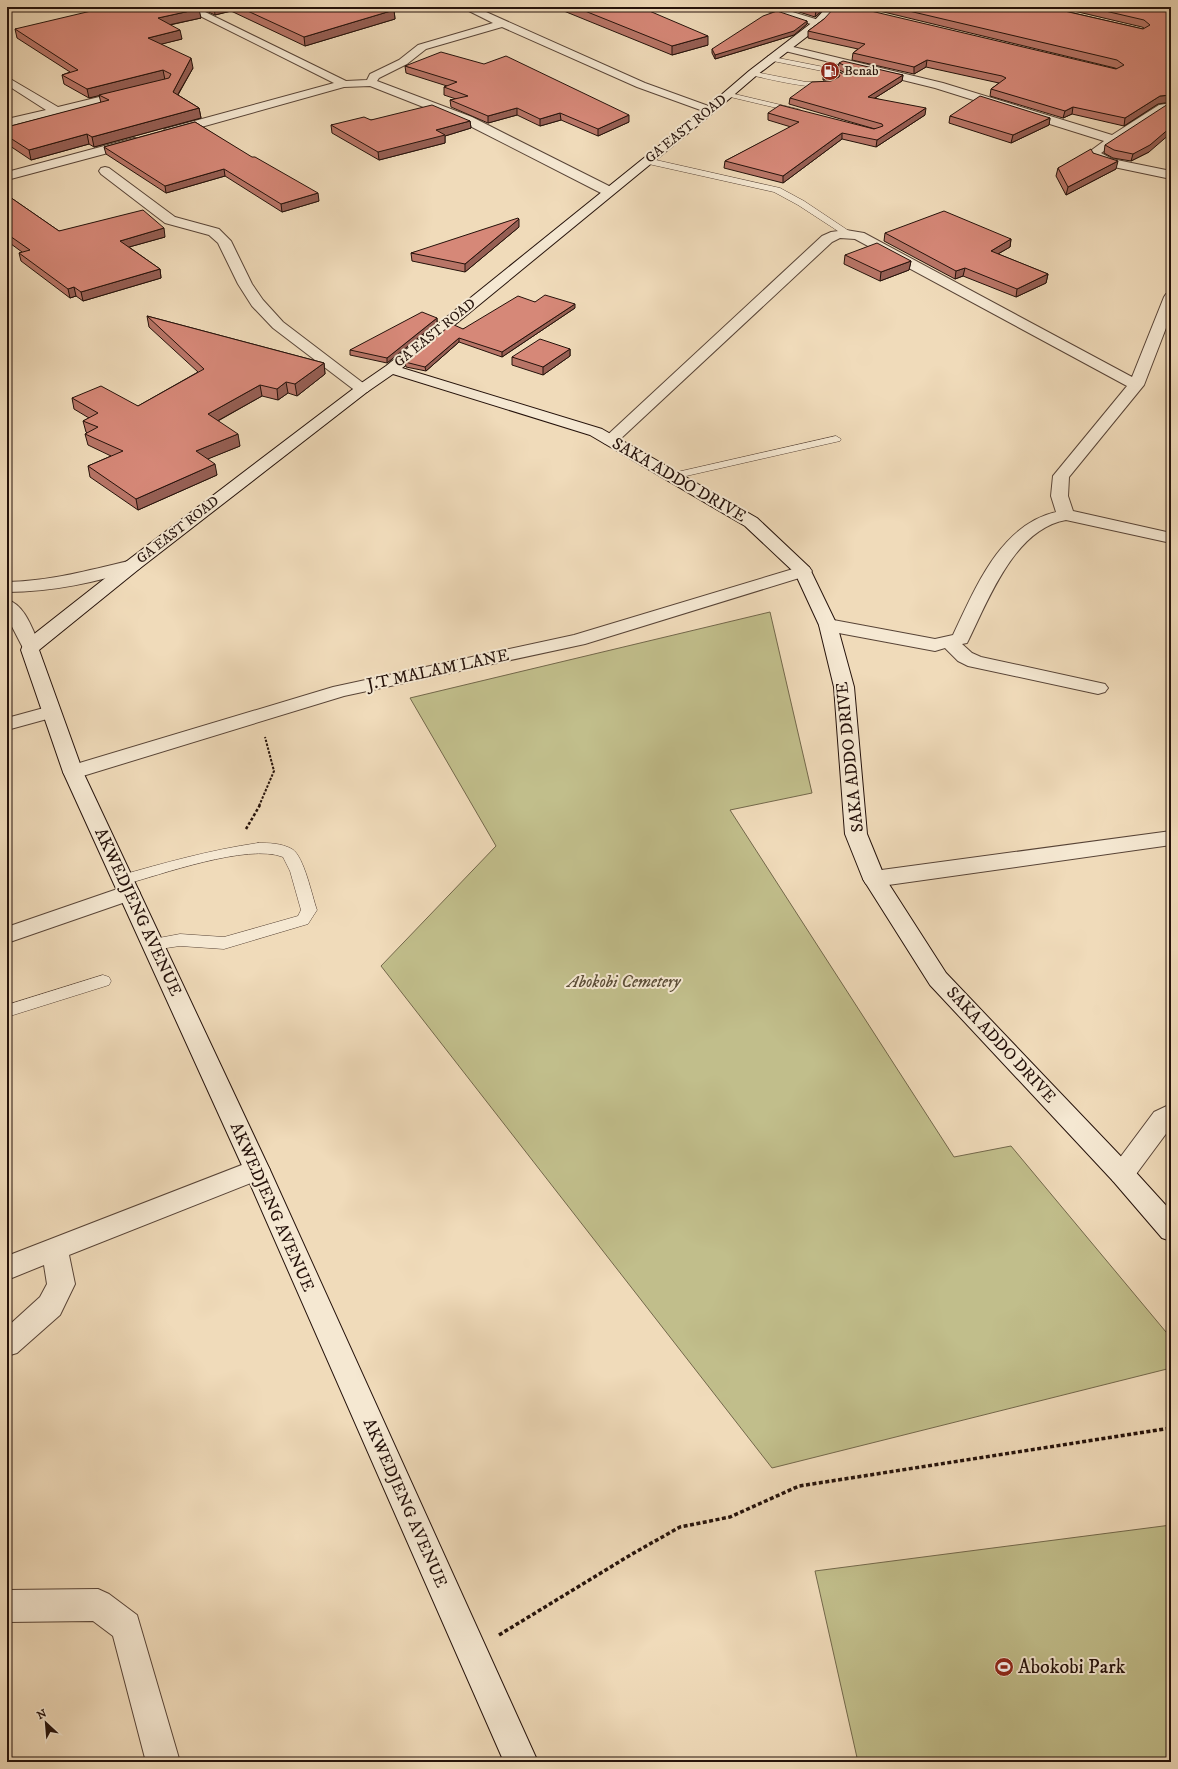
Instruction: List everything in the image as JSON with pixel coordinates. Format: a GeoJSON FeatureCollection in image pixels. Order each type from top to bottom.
{"type":"FeatureCollection","features":[{"type":"Feature","properties":{"kind":"street"},"geometry":{"type":"LineString","coordinates":[[187,7],[344,84]]}},
{"type":"Feature","properties":{"kind":"street"},"geometry":{"type":"LineString","coordinates":[[466,7],[635,82],[710,110]]}},
{"type":"Feature","properties":{"kind":"street"},"geometry":{"type":"LineString","coordinates":[[765,7],[818,23]]}},
{"type":"Feature","properties":{"kind":"street","name":"GA EAST ROAD"},"geometry":{"type":"LineString","coordinates":[[31,648],[133,565],[362,389],[391,369],[608,191],[710,110],[771,58],[818,23],[833,7]]}},
{"type":"Feature","properties":{"kind":"street"},"geometry":{"type":"LineString","coordinates":[[371,83],[374,76],[403,62],[422,47],[504,23]]}},
{"type":"Feature","properties":{"kind":"street"},"geometry":{"type":"LineString","coordinates":[[785,48],[939,85],[1114,140]]}},
{"type":"Feature","properties":{"kind":"street"},"geometry":{"type":"LineString","coordinates":[[7,80],[55,110]]}},
{"type":"Feature","properties":{"kind":"street"},"geometry":{"type":"LineString","coordinates":[[7,176],[344,84],[371,83],[468,120],[608,191]]}},
{"type":"Feature","properties":{"kind":"street"},"geometry":{"type":"LineString","coordinates":[[7,122],[143,89]]}},
{"type":"Feature","properties":{"kind":"street"},"geometry":{"type":"LineString","coordinates":[[1171,106],[1163,107],[1094,152],[1096,157],[1109,162],[1171,175]]}},
{"type":"Feature","properties":{"kind":"street"},"geometry":{"type":"LineString","coordinates":[[153,137],[120,160],[98,171],[170,220],[214,232],[224,241],[245,284],[257,303],[278,325],[362,389]]}},
{"type":"Feature","properties":{"kind":"street"},"geometry":{"type":"LineString","coordinates":[[29,170],[72,171]]}},
{"type":"Feature","properties":{"kind":"street"},"geometry":{"type":"LineString","coordinates":[[610,440],[827,239],[835,234],[847,233],[859,236],[1136,385]]}},
{"type":"Feature","properties":{"kind":"street"},"geometry":{"type":"LineString","coordinates":[[1066,515],[1060,502],[1058,488],[1061,476],[1136,385],[1171,297]]}},
{"type":"Feature","properties":{"kind":"street","name":"SAKA ADDO DRIVE"},"geometry":{"type":"LineString","coordinates":[[391,369],[596,432],[751,522],[803,571],[828,626],[844,686],[856,834],[874,878],[938,979],[1122,1174],[1171,1230]]}},
{"type":"Feature","properties":{"kind":"street"},"geometry":{"type":"LineString","coordinates":[[828,626],[935,645],[960,639],[993,573],[1022,537],[1035,526],[1048,519],[1066,515],[1171,538]]}},
{"type":"Feature","properties":{"kind":"street"},"geometry":{"type":"LineString","coordinates":[[7,587],[32,588],[68,583],[133,565]]}},
{"type":"Feature","properties":{"kind":"street","name":"J.T MALAM LANE"},"geometry":{"type":"LineString","coordinates":[[73,772],[340,692],[578,640],[803,571]]}},
{"type":"Feature","properties":{"kind":"street","name":"AKWEDJENG AVENUE"},"geometry":{"type":"LineString","coordinates":[[7,605],[16,616],[31,648],[51,712],[73,772],[256,1170],[521,1762]]}},
{"type":"Feature","properties":{"kind":"street"},"geometry":{"type":"LineString","coordinates":[[950,642],[965,656],[981,664],[1098,688]]}},
{"type":"Feature","properties":{"kind":"street"},"geometry":{"type":"LineString","coordinates":[[7,724],[51,712]]}},
{"type":"Feature","properties":{"kind":"street"},"geometry":{"type":"LineString","coordinates":[[874,878],[1171,838]]}},
{"type":"Feature","properties":{"kind":"street"},"geometry":{"type":"LineString","coordinates":[[7,935],[126,886]]}},
{"type":"Feature","properties":{"kind":"street"},"geometry":{"type":"LineString","coordinates":[[1122,1174],[1163,1119],[1171,1114]]}},
{"type":"Feature","properties":{"kind":"street"},"geometry":{"type":"LineString","coordinates":[[7,1268],[256,1170]]}},
{"type":"Feature","properties":{"kind":"street"},"geometry":{"type":"LineString","coordinates":[[7,1344],[50,1306],[61,1284],[55,1250]]}},
{"type":"Feature","properties":{"kind":"street"},"geometry":{"type":"LineString","coordinates":[[7,1606],[28,1607],[98,1605],[126,1626],[163,1762]]}},
{"type":"Feature","properties":{"kind":"lane"},"geometry":{"type":"LineString","coordinates":[[771,58],[816,84],[834,82]]}},
{"type":"Feature","properties":{"kind":"lane"},"geometry":{"type":"LineString","coordinates":[[753,73],[834,71],[843,75],[842,77]]}},
{"type":"Feature","properties":{"kind":"lane"},"geometry":{"type":"LineString","coordinates":[[729,94],[803,112]]}},
{"type":"Feature","properties":{"kind":"lane"},"geometry":{"type":"LineString","coordinates":[[647,161],[777,190],[801,203],[847,233]]}},
{"type":"Feature","properties":{"kind":"lane"},"geometry":{"type":"LineString","coordinates":[[674,476],[836,439]]}},
{"type":"Feature","properties":{"kind":"lane"},"geometry":{"type":"LineString","coordinates":[[126,886],[234,850],[280,849],[288,852],[293,861],[309,910],[303,920],[224,943],[186,940],[153,944]]}},
{"type":"Feature","properties":{"kind":"lane"},"geometry":{"type":"LineString","coordinates":[[7,1011],[103,981]]}},
{"type":"Feature","properties":{"kind":"path"},"geometry":{"type":"LineString","coordinates":[[234,850],[261,803],[274,771],[258,716]]}},
{"type":"Feature","properties":{"kind":"path"},"geometry":{"type":"LineString","coordinates":[[472,1652],[632,1554],[680,1527],[730,1517],[799,1486],[1171,1428]]}},
{"type":"Feature","properties":{"kind":"green space","name":"Abokobi Cemetery"},"geometry":{"type":"Polygon","coordinates":[[[770,612],[812,793],[730,810],[954,1157],[1011,1146],[1171,1338],[1171,1368],[772,1468],[381,966],[496,846],[410,698],[770,612]]]}},
{"type":"Feature","properties":{"kind":"green space","name":"Abokobi Park"},"geometry":{"type":"Polygon","coordinates":[[[1171,1525],[1171,1762],[858,1762],[815,1571],[1171,1525]]]}},
{"type":"Feature","properties":{"kind":"building"},"geometry":{"type":"Polygon","coordinates":[[[108,7],[195,7],[199,9],[158,18],[180,30],[148,38],[191,58],[173,92],[199,108],[92,137],[87,134],[29,150],[7,136],[7,127],[109,100],[99,95],[169,78],[171,74],[163,70],[87,89],[62,75],[78,70],[15,29],[108,7]]]}},
{"type":"Feature","properties":{"kind":"building"},"geometry":{"type":"Polygon","coordinates":[[[239,7],[386,7],[394,10],[304,37],[239,7]]]}},
{"type":"Feature","properties":{"kind":"building"},"geometry":{"type":"Polygon","coordinates":[[[575,7],[640,7],[708,36],[672,46],[575,7]]]}},
{"type":"Feature","properties":{"kind":"building"},"geometry":{"type":"Polygon","coordinates":[[[804,7],[819,7],[816,11],[804,7]]]}},
{"type":"Feature","properties":{"kind":"building"},"geometry":{"type":"Polygon","coordinates":[[[835,7],[854,7],[1116,69],[1124,65],[1117,60],[892,7],[1047,7],[1143,29],[1150,25],[1144,20],[1088,7],[1143,7],[1171,12],[1171,95],[1160,96],[1125,118],[1073,107],[1065,111],[991,89],[1006,78],[1002,76],[927,60],[914,67],[853,53],[865,44],[808,31],[824,19],[835,7]]]}},
{"type":"Feature","properties":{"kind":"building"},"geometry":{"type":"Polygon","coordinates":[[[777,11],[807,21],[794,31],[715,55],[712,49],[763,16],[777,11]]]}},
{"type":"Feature","properties":{"kind":"building"},"geometry":{"type":"Polygon","coordinates":[[[441,52],[484,64],[506,56],[629,115],[598,129],[560,113],[540,119],[517,108],[488,116],[450,100],[468,96],[444,87],[457,82],[405,66],[441,52]]]}},
{"type":"Feature","properties":{"kind":"building"},"geometry":{"type":"Polygon","coordinates":[[[843,61],[903,75],[868,97],[926,108],[877,140],[842,133],[783,176],[725,161],[799,122],[768,113],[780,105],[874,129],[883,126],[882,124],[790,98],[812,82],[831,81],[839,77],[840,75],[835,72],[823,74],[832,68],[843,74],[849,70],[848,67],[839,63],[843,61]]]}},
{"type":"Feature","properties":{"kind":"building"},"geometry":{"type":"Polygon","coordinates":[[[980,96],[1050,118],[1013,135],[950,116],[980,96]]]}},
{"type":"Feature","properties":{"kind":"building"},"geometry":{"type":"Polygon","coordinates":[[[1171,103],[1171,127],[1150,145],[1133,154],[1114,150],[1105,145],[1168,104],[1171,103]]]}},
{"type":"Feature","properties":{"kind":"building"},"geometry":{"type":"Polygon","coordinates":[[[432,105],[470,121],[436,130],[445,135],[378,152],[331,125],[364,117],[371,120],[432,105]]]}},
{"type":"Feature","properties":{"kind":"building"},"geometry":{"type":"Polygon","coordinates":[[[195,122],[252,157],[255,157],[318,193],[281,204],[224,169],[165,186],[104,147],[195,122]]]}},
{"type":"Feature","properties":{"kind":"building"},"geometry":{"type":"Polygon","coordinates":[[[1091,149],[1093,153],[1118,161],[1068,187],[1058,168],[1091,149]]]}},
{"type":"Feature","properties":{"kind":"building"},"geometry":{"type":"Polygon","coordinates":[[[7,195],[59,231],[143,210],[164,228],[120,241],[160,269],[81,292],[74,287],[68,289],[19,253],[30,250],[7,234],[7,195]]]}},
{"type":"Feature","properties":{"kind":"building"},"geometry":{"type":"Polygon","coordinates":[[[944,211],[1011,239],[991,251],[1048,274],[1017,289],[965,268],[956,271],[885,233],[944,211]]]}},
{"type":"Feature","properties":{"kind":"building"},"geometry":{"type":"Polygon","coordinates":[[[518,218],[519,219],[465,264],[411,253],[518,218]]]}},
{"type":"Feature","properties":{"kind":"building"},"geometry":{"type":"Polygon","coordinates":[[[877,243],[911,261],[881,272],[845,255],[877,243]]]}},
{"type":"Feature","properties":{"kind":"building"},"geometry":{"type":"Polygon","coordinates":[[[545,295],[575,304],[502,352],[459,338],[425,367],[405,362],[452,324],[463,329],[518,296],[535,302],[545,295]]]}},
{"type":"Feature","properties":{"kind":"building"},"geometry":{"type":"Polygon","coordinates":[[[422,312],[437,318],[387,358],[350,350],[422,312]]]}},
{"type":"Feature","properties":{"kind":"building"},"geometry":{"type":"Polygon","coordinates":[[[147,316],[324,363],[295,384],[286,382],[277,389],[260,385],[208,414],[238,434],[196,451],[215,464],[136,499],[88,466],[123,451],[85,434],[98,427],[83,421],[98,413],[72,398],[101,386],[138,406],[204,369],[147,316]]]}},
{"type":"Feature","properties":{"kind":"building"},"geometry":{"type":"Polygon","coordinates":[[[540,339],[570,349],[543,367],[512,357],[540,339]]]}},
{"type":"Feature","properties":{"kind":"place","name":"Benab"},"geometry":{"type":"Point","coordinates":[830,71]}},
{"type":"Feature","properties":{"kind":"place","name":"Abokobi Park"},"geometry":{"type":"Point","coordinates":[1004,1667]}}]}
